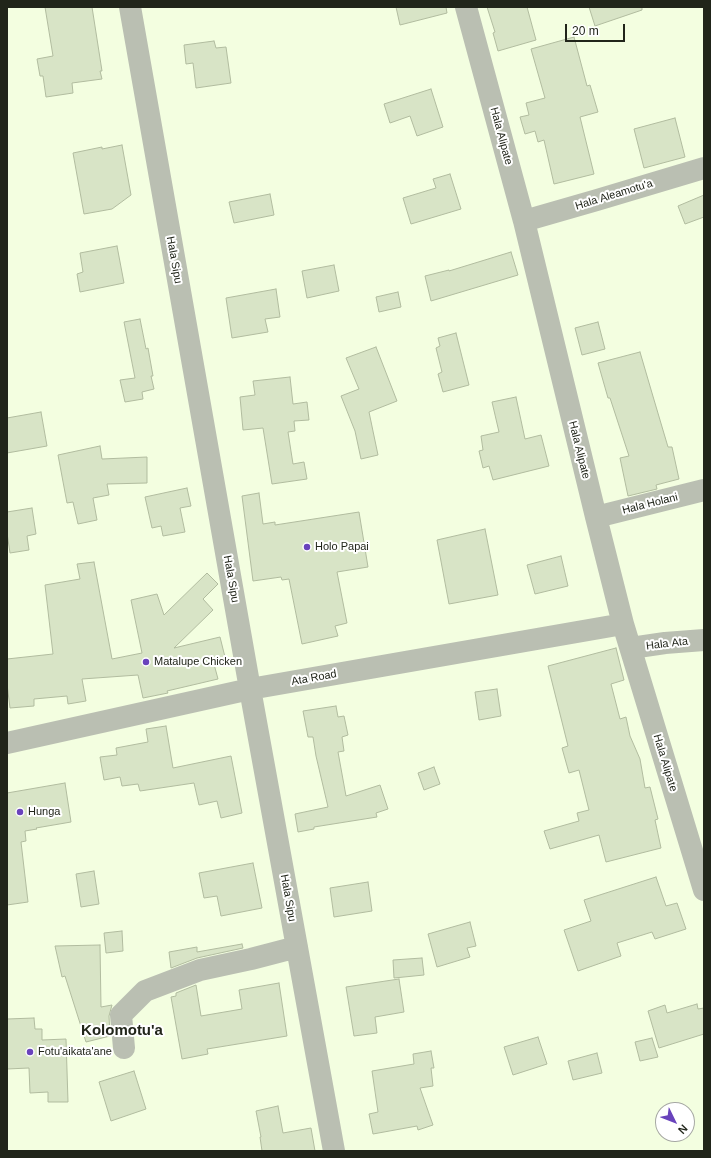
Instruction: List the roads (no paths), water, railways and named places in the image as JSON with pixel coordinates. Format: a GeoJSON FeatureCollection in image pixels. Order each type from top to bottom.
{"type":"FeatureCollection","features":[{"type":"Feature","properties":{"kind":"street","name":"Hala Sipu"},"geometry":{"type":"LineString","coordinates":[[130,7],[250,689],[334,1151]]}},
{"type":"Feature","properties":{"kind":"street","name":"Hala Alipate"},"geometry":{"type":"LineString","coordinates":[[466,7],[524,221],[623,624],[704,890]]}},
{"type":"Feature","properties":{"kind":"street","name":"Hala Aleamotu'a"},"geometry":{"type":"LineString","coordinates":[[524,221],[704,168]]}},
{"type":"Feature","properties":{"kind":"street","name":"Hala Holani"},"geometry":{"type":"LineString","coordinates":[[596,517],[704,490]]}},
{"type":"Feature","properties":{"kind":"street","name":"Ata Road"},"geometry":{"type":"LineString","coordinates":[[7,743],[250,689],[623,624]]}},
{"type":"Feature","properties":{"kind":"street","name":"Hala Ata"},"geometry":{"type":"LineString","coordinates":[[631,648],[665,643],[704,640]]}},
{"type":"Feature","properties":{"kind":"street"},"geometry":{"type":"LineString","coordinates":[[124,1048],[121,1015],[145,991],[200,970],[297,947]]}},
{"type":"Feature","properties":{"kind":"place","name":"Holo Papai"},"geometry":{"type":"Point","coordinates":[307,547]}},
{"type":"Feature","properties":{"kind":"place","name":"Matalupe Chicken"},"geometry":{"type":"Point","coordinates":[146,662]}},
{"type":"Feature","properties":{"kind":"place","name":"Hunga"},"geometry":{"type":"Point","coordinates":[20,812]}},
{"type":"Feature","properties":{"kind":"place","name":"Fotu'aikata'ane"},"geometry":{"type":"Point","coordinates":[30,1052]}},
{"type":"Feature","properties":{"kind":"district","name":"Kolomotu'a"},"geometry":{"type":"Point","coordinates":[122,1031]}}]}
